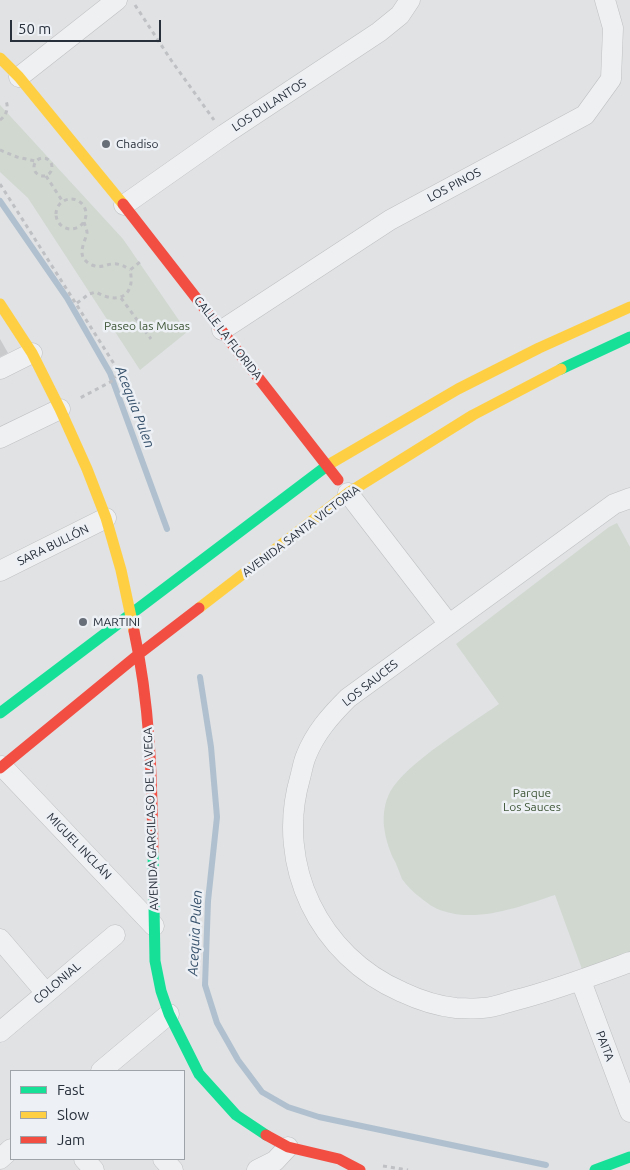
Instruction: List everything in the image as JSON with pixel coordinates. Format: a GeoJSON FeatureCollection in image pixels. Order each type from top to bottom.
{"type":"FeatureCollection","features":[{"type":"Feature","properties":{"kind":"street"},"geometry":{"type":"LineString","coordinates":[[19,77],[117,0]]}},
{"type":"Feature","properties":{"kind":"street","name":"LOS DULANTOS"},"geometry":{"type":"LineString","coordinates":[[124,205],[224,134],[379,32],[400,15],[410,0]]}},
{"type":"Feature","properties":{"kind":"street","name":"LOS PINOS"},"geometry":{"type":"LineString","coordinates":[[222,330],[390,220],[585,116],[611,79],[613,28],[605,0]]}},
{"type":"Feature","properties":{"kind":"street","name":"CALLE LA FLORIDA"},"geometry":{"type":"LineString","coordinates":[[0,58],[19,77],[124,205],[448,624]]}},
{"type":"Feature","properties":{"kind":"street","name":"AVENIDA GARCILASO DE LA VEGA"},"geometry":{"type":"LineString","coordinates":[[0,304],[32,353],[60,409],[87,469],[106,518],[121,570],[139,654],[148,716],[155,961],[161,991],[169,1014],[199,1074],[236,1114],[261,1132],[288,1147],[339,1159],[360,1170]]}},
{"type":"Feature","properties":{"kind":"street"},"geometry":{"type":"LineString","coordinates":[[0,713],[327,466],[458,389],[540,348],[630,307]]}},
{"type":"Feature","properties":{"kind":"street","name":"AVENIDA SANTA VICTORIA"},"geometry":{"type":"LineString","coordinates":[[1,767],[139,654],[348,493],[473,414],[547,375],[630,337]]}},
{"type":"Feature","properties":{"kind":"street"},"geometry":{"type":"LineString","coordinates":[[0,369],[32,353]]}},
{"type":"Feature","properties":{"kind":"street"},"geometry":{"type":"LineString","coordinates":[[0,438],[60,409]]}},
{"type":"Feature","properties":{"kind":"street","name":"LOS SAUCES"},"geometry":{"type":"LineString","coordinates":[[630,498],[614,504],[348,698],[324,724],[306,756],[294,797],[292,839],[302,885],[321,924],[349,959],[383,984],[421,1001],[454,1008],[484,1008],[527,998],[630,962]]}},
{"type":"Feature","properties":{"kind":"street","name":"SARA BULLÓN"},"geometry":{"type":"LineString","coordinates":[[0,571],[106,518]]}},
{"type":"Feature","properties":{"kind":"street","name":"MIGUEL INCLÁN"},"geometry":{"type":"LineString","coordinates":[[1,767],[154,926]]}},
{"type":"Feature","properties":{"kind":"street","name":"COLONIAL"},"geometry":{"type":"LineString","coordinates":[[0,1032],[115,935]]}},
{"type":"Feature","properties":{"kind":"street"},"geometry":{"type":"LineString","coordinates":[[0,940],[46,992]]}},
{"type":"Feature","properties":{"kind":"street","name":"PAITA"},"geometry":{"type":"LineString","coordinates":[[581,980],[630,1112]]}},
{"type":"Feature","properties":{"kind":"street"},"geometry":{"type":"LineString","coordinates":[[102,1070],[169,1014]]}},
{"type":"Feature","properties":{"kind":"street"},"geometry":{"type":"LineString","coordinates":[[258,1170],[275,1161],[288,1147]]}},
{"type":"Feature","properties":{"kind":"street"},"geometry":{"type":"LineString","coordinates":[[0,1159],[10,1150]]}},
{"type":"Feature","properties":{"kind":"street"},"geometry":{"type":"LineString","coordinates":[[595,1170],[630,1157]]}},
{"type":"Feature","properties":{"kind":"street"},"geometry":{"type":"LineString","coordinates":[[85,1160],[94,1170]]}},
{"type":"Feature","properties":{"kind":"street"},"geometry":{"type":"LineString","coordinates":[[165,1160],[173,1170]]}},
{"type":"Feature","properties":{"kind":"path"},"geometry":{"type":"LineString","coordinates":[[132,0],[224,134]]}},
{"type":"Feature","properties":{"kind":"path"},"geometry":{"type":"LineString","coordinates":[[0,120],[6,114],[5,99]]}},
{"type":"Feature","properties":{"kind":"path"},"geometry":{"type":"LineString","coordinates":[[0,150],[17,157],[35,161],[43,157],[49,159],[52,165],[51,172],[46,176],[39,176],[34,172],[33,165],[35,161]]}},
{"type":"Feature","properties":{"kind":"path"},"geometry":{"type":"LineString","coordinates":[[46,176],[63,202]]}},
{"type":"Feature","properties":{"kind":"path"},"geometry":{"type":"LineString","coordinates":[[0,184],[116,367],[117,374],[114,380],[105,385]]}},
{"type":"Feature","properties":{"kind":"path"},"geometry":{"type":"LineString","coordinates":[[70,200],[78,201],[83,206],[86,214],[84,221],[79,227],[72,229],[64,228],[58,222],[56,215],[58,208],[63,202],[70,200]]}},
{"type":"Feature","properties":{"kind":"path"},"geometry":{"type":"LineString","coordinates":[[77,303],[96,292],[105,297],[121,298],[128,293],[131,284],[130,270],[122,264],[114,262],[98,266],[91,265],[84,259],[81,249],[87,231],[84,221]]}},
{"type":"Feature","properties":{"kind":"path"},"geometry":{"type":"LineString","coordinates":[[130,270],[158,249]]}},
{"type":"Feature","properties":{"kind":"path"},"geometry":{"type":"LineString","coordinates":[[121,298],[151,339]]}},
{"type":"Feature","properties":{"kind":"green space","name":"Paseo las Musas"},"geometry":{"type":"Polygon","coordinates":[[[0,105],[123,239],[187,332],[140,370],[28,198],[0,172],[0,105]]]}},
{"type":"Feature","properties":{"kind":"green space","name":"Parque Los Sauces"},"geometry":{"type":"Polygon","coordinates":[[[617,523],[630,547],[630,954],[588,970],[582,969],[555,895],[500,912],[471,915],[443,911],[426,902],[413,892],[402,879],[387,842],[384,817],[390,792],[410,769],[440,745],[499,704],[456,644],[609,527],[617,523]]]}},
{"type":"Feature","properties":{"kind":"building"},"geometry":{"type":"Polygon","coordinates":[[[0,339],[8,353],[0,357],[0,339]]]}},
{"type":"Feature","properties":{"kind":"waterway","name":"Acequia Pulen"},"geometry":{"type":"LineString","coordinates":[[0,201],[67,298],[110,373],[167,529]]}},
{"type":"Feature","properties":{"kind":"waterway","name":"Acequia Pulen"},"geometry":{"type":"LineString","coordinates":[[200,677],[211,747],[217,817],[208,901],[205,985],[217,1023],[238,1060],[262,1092],[288,1107],[319,1117],[546,1165]]}},
{"type":"Feature","properties":{"kind":"traffic: fast"},"geometry":{"type":"LineString","coordinates":[[561,369],[630,337]]}},
{"type":"Feature","properties":{"kind":"traffic: fast"},"geometry":{"type":"LineString","coordinates":[[0,713],[328,465]]}},
{"type":"Feature","properties":{"kind":"traffic: fast"},"geometry":{"type":"LineString","coordinates":[[153,852],[155,961],[161,991],[169,1014],[199,1074],[236,1115],[266,1135]]}},
{"type":"Feature","properties":{"kind":"traffic: fast"},"geometry":{"type":"LineString","coordinates":[[595,1170],[630,1157]]}},
{"type":"Feature","properties":{"kind":"traffic: slow"},"geometry":{"type":"LineString","coordinates":[[0,58],[19,77],[123,204]]}},
{"type":"Feature","properties":{"kind":"traffic: slow"},"geometry":{"type":"LineString","coordinates":[[0,304],[32,353],[87,469],[106,518],[121,570],[134,631]]}},
{"type":"Feature","properties":{"kind":"traffic: slow"},"geometry":{"type":"LineString","coordinates":[[328,465],[458,389],[539,348],[630,307]]}},
{"type":"Feature","properties":{"kind":"traffic: slow"},"geometry":{"type":"LineString","coordinates":[[199,608],[348,493],[473,415],[561,369]]}},
{"type":"Feature","properties":{"kind":"traffic: jam"},"geometry":{"type":"LineString","coordinates":[[123,204],[338,480]]}},
{"type":"Feature","properties":{"kind":"traffic: jam"},"geometry":{"type":"LineString","coordinates":[[0,768],[139,654],[199,608]]}},
{"type":"Feature","properties":{"kind":"traffic: jam"},"geometry":{"type":"LineString","coordinates":[[134,631],[147,713],[151,769],[153,852]]}},
{"type":"Feature","properties":{"kind":"traffic: jam"},"geometry":{"type":"LineString","coordinates":[[266,1135],[288,1147],[339,1159],[360,1170]]}},
{"type":"Feature","properties":{"kind":"place","name":"Chadiso"},"geometry":{"type":"Point","coordinates":[106,144]}},
{"type":"Feature","properties":{"kind":"place","name":"MARTINI"},"geometry":{"type":"Point","coordinates":[83,622]}}]}
